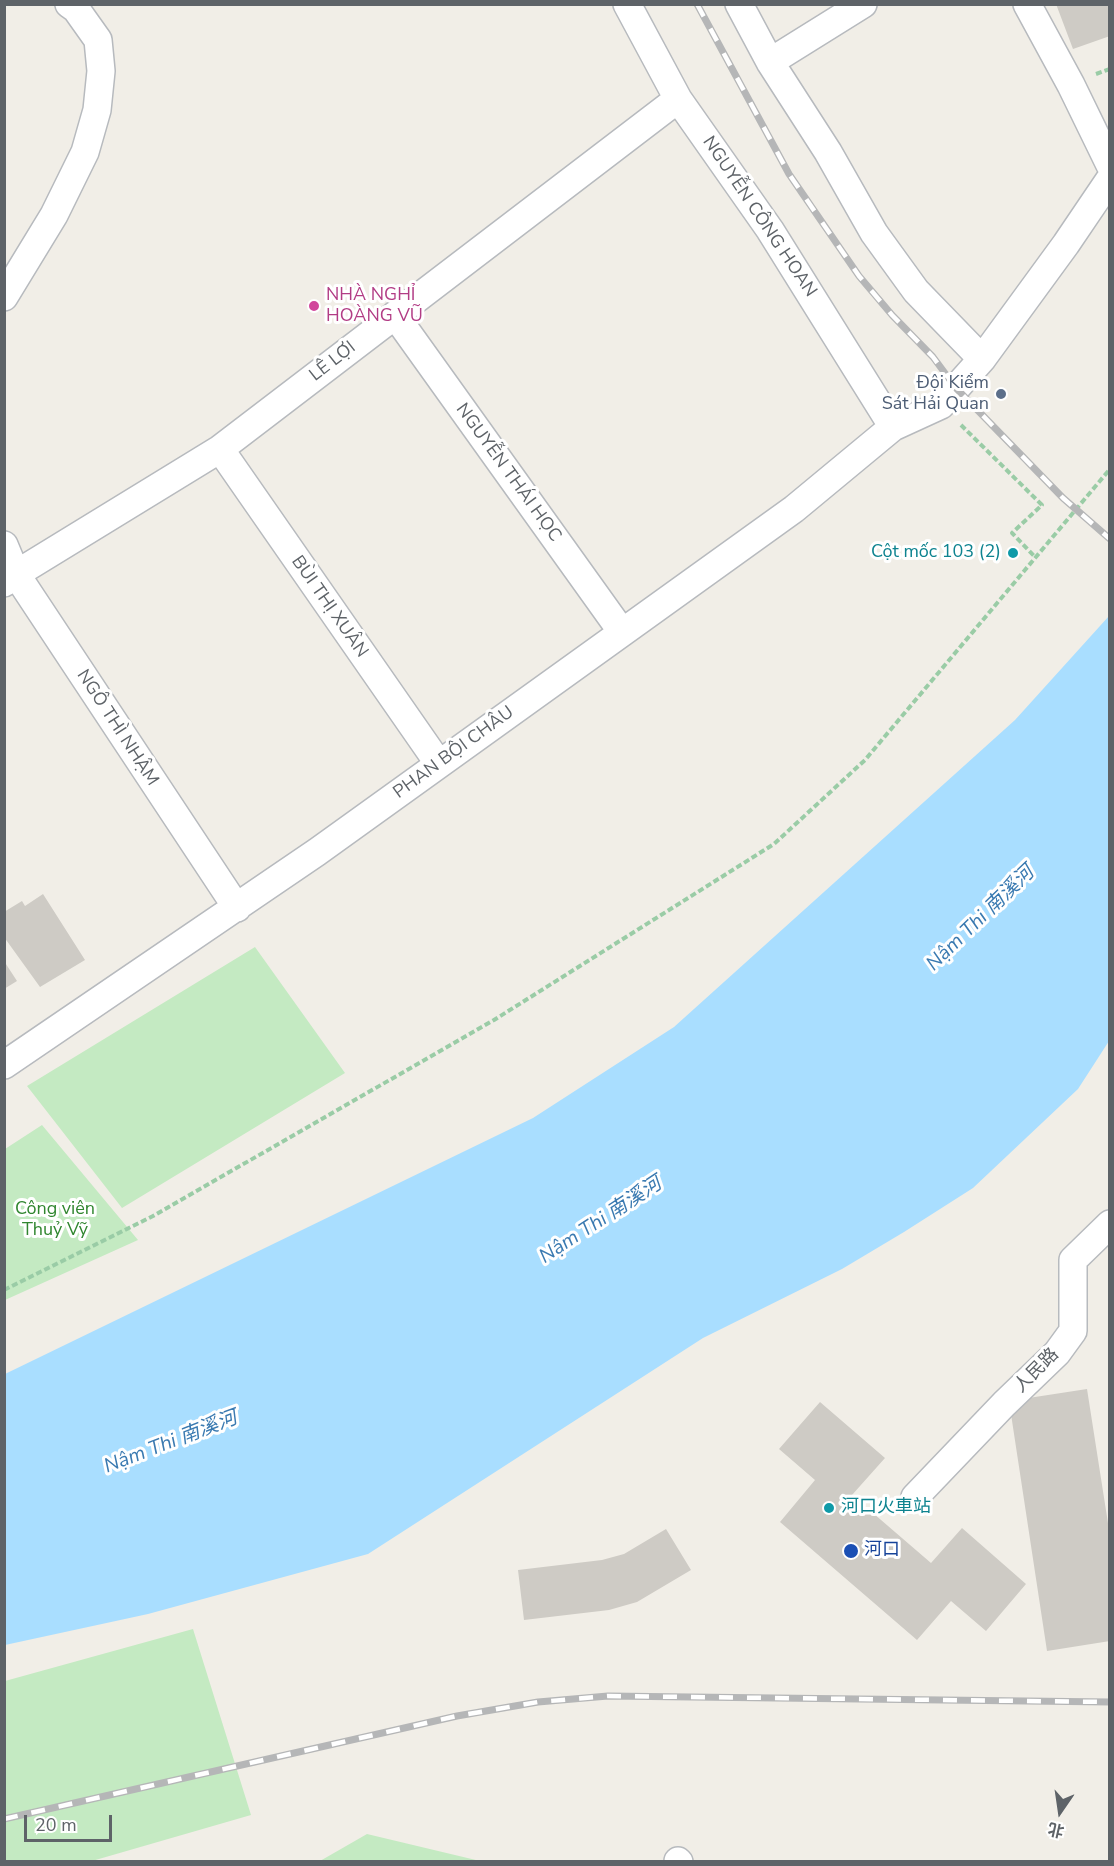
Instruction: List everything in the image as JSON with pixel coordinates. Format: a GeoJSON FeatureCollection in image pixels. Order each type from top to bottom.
{"type":"FeatureCollection","features":[{"type":"Feature","properties":{"kind":"street"},"geometry":{"type":"LineString","coordinates":[[4,297],[54,215],[85,152],[97,110],[101,71],[98,40],[76,9],[69,4]]}},
{"type":"Feature","properties":{"kind":"street","name":"NGUYỄN CÔNG HOAN"},"geometry":{"type":"LineString","coordinates":[[627,4],[678,99],[770,230],[894,427]]}},
{"type":"Feature","properties":{"kind":"street"},"geometry":{"type":"LineString","coordinates":[[739,4],[770,62],[828,152],[874,233],[916,291],[982,359]]}},
{"type":"Feature","properties":{"kind":"street"},"geometry":{"type":"LineString","coordinates":[[770,62],[863,4]]}},
{"type":"Feature","properties":{"kind":"street"},"geometry":{"type":"LineString","coordinates":[[1027,4],[1071,85],[1110,165]]}},
{"type":"Feature","properties":{"kind":"street","name":"LÊ LỢI"},"geometry":{"type":"LineString","coordinates":[[10,579],[220,449],[678,99]]}},
{"type":"Feature","properties":{"kind":"street"},"geometry":{"type":"LineString","coordinates":[[941,405],[982,359],[1066,244],[1110,179]]}},
{"type":"Feature","properties":{"kind":"street","name":"NGUYỄN THÁI HỌC"},"geometry":{"type":"LineString","coordinates":[[394,315],[621,632]]}},
{"type":"Feature","properties":{"kind":"street","name":"PHAN BỘI CHÂU"},"geometry":{"type":"LineString","coordinates":[[4,1065],[317,852],[794,509],[894,427],[941,405]]}},
{"type":"Feature","properties":{"kind":"street","name":"BÙI THỊ XUÂN"},"geometry":{"type":"LineString","coordinates":[[220,449],[439,764]]}},
{"type":"Feature","properties":{"kind":"street","name":"NGÔ THÌ NHẬM"},"geometry":{"type":"LineString","coordinates":[[4,545],[10,579],[237,908]]}},
{"type":"Feature","properties":{"kind":"street","name":"人民路"},"geometry":{"type":"LineString","coordinates":[[915,1497],[1004,1404],[1057,1353],[1073,1331],[1073,1260],[1110,1224]]}},
{"type":"Feature","properties":{"kind":"path"},"geometry":{"type":"LineString","coordinates":[[941,405],[1042,505],[1012,533],[1035,557]]}},
{"type":"Feature","properties":{"kind":"path"},"geometry":{"type":"LineString","coordinates":[[4,1290],[153,1216],[494,1020],[774,844],[865,760],[1110,469]]}},
{"type":"Feature","properties":{"kind":"green space"},"geometry":{"type":"Polygon","coordinates":[[[255,947],[345,1073],[122,1208],[27,1086],[255,947]]]}},
{"type":"Feature","properties":{"kind":"green space","name":"Công viên Thuỷ Vỹ"},"geometry":{"type":"Polygon","coordinates":[[[42,1125],[138,1240],[5,1300],[5,1149],[42,1125]]]}},
{"type":"Feature","properties":{"kind":"green space"},"geometry":{"type":"Polygon","coordinates":[[[193,1629],[251,1815],[92,1861],[5,1861],[5,1681],[193,1629]]]}},
{"type":"Feature","properties":{"kind":"green space"},"geometry":{"type":"Polygon","coordinates":[[[367,1834],[480,1861],[320,1861],[367,1834]]]}},
{"type":"Feature","properties":{"kind":"water","name":"Nậm Thi 南溪河"},"geometry":{"type":"Polygon","coordinates":[[[1109,616],[1109,1041],[1078,1089],[973,1188],[842,1269],[703,1338],[368,1554],[148,1614],[5,1645],[5,1374],[533,1118],[674,1027],[1015,720],[1109,616]]]}},
{"type":"Feature","properties":{"kind":"building"},"geometry":{"type":"Polygon","coordinates":[[[1056,4],[1110,4],[1110,36],[1073,49],[1056,4]]]}},
{"type":"Feature","properties":{"kind":"building"},"geometry":{"type":"Polygon","coordinates":[[[43,894],[85,960],[40,987],[4,937],[4,912],[22,901],[25,906],[43,894]]]}},
{"type":"Feature","properties":{"kind":"building"},"geometry":{"type":"Polygon","coordinates":[[[4,961],[17,981],[4,989],[4,961]]]}},
{"type":"Feature","properties":{"kind":"building"},"geometry":{"type":"Polygon","coordinates":[[[1087,1389],[1110,1536],[1110,1641],[1047,1651],[1009,1401],[1087,1389]]]}},
{"type":"Feature","properties":{"kind":"building","name":"河口火車站"},"geometry":{"type":"Polygon","coordinates":[[[820,1402],[885,1458],[852,1495],[931,1563],[962,1528],[1026,1584],[986,1631],[951,1601],[917,1640],[780,1522],[815,1480],[779,1449],[820,1402]]]}},
{"type":"Feature","properties":{"kind":"building"},"geometry":{"type":"Polygon","coordinates":[[[666,1529],[691,1570],[637,1602],[609,1610],[524,1620],[518,1570],[602,1560],[624,1554],[666,1529]]]}},
{"type":"Feature","properties":{"kind":"railway"},"geometry":{"type":"LineString","coordinates":[[697,4],[789,174],[859,276],[892,315],[933,357],[956,388],[1063,498],[1110,539]]}},
{"type":"Feature","properties":{"kind":"railway"},"geometry":{"type":"LineString","coordinates":[[4,1819],[457,1716],[538,1702],[608,1696],[1110,1702]]}},
{"type":"Feature","properties":{"kind":"place","name":"NHÀ NGHỈ HOÀNG VŨ"},"geometry":{"type":"Point","coordinates":[314,306]}},
{"type":"Feature","properties":{"kind":"place","name":"Đội Kiểm Sát Hải Quan"},"geometry":{"type":"Point","coordinates":[1001,394]}},
{"type":"Feature","properties":{"kind":"place","name":"Cột mốc 103 (2)"},"geometry":{"type":"Point","coordinates":[1013,553]}},
{"type":"Feature","properties":{"kind":"place","name":"河口火車站"},"geometry":{"type":"Point","coordinates":[829,1508]}},
{"type":"Feature","properties":{"kind":"place","name":"河口"},"geometry":{"type":"Point","coordinates":[851,1551]}}]}
